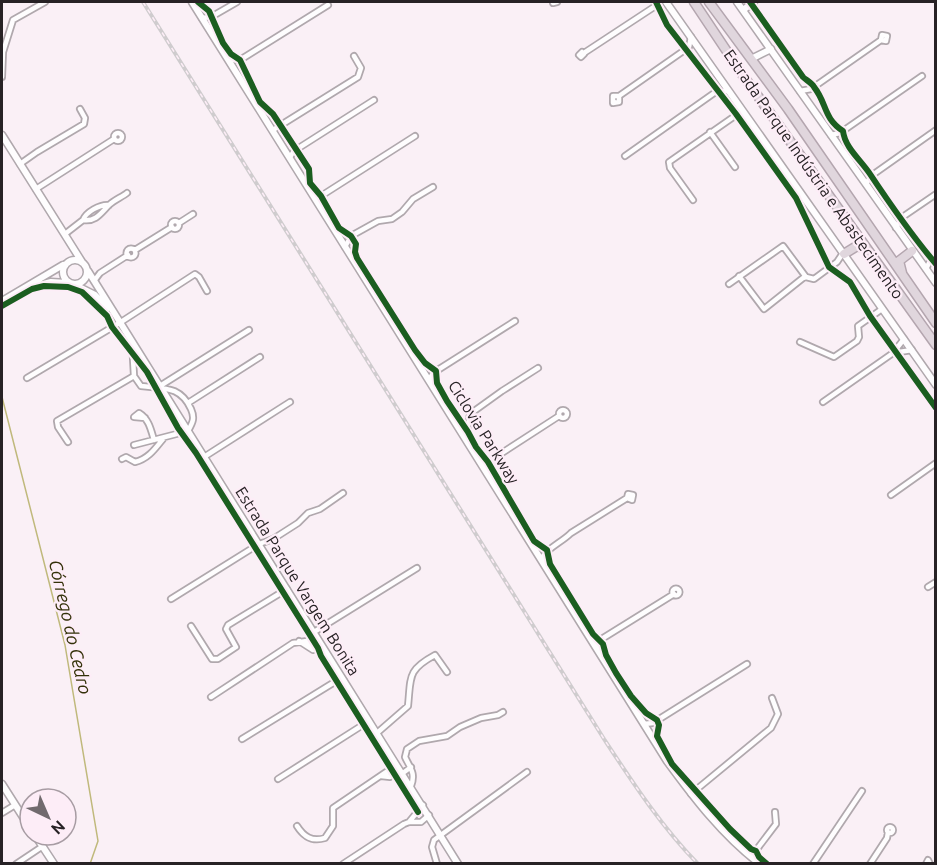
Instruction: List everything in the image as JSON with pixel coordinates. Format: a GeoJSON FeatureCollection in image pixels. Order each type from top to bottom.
{"type":"FeatureCollection","features":[{"type":"Feature","properties":{"kind":"highway","name":"Estrada Parque Indústria e Abastecimento"},"geometry":{"type":"LineString","coordinates":[[694,2],[742,74],[936,345]]}},
{"type":"Feature","properties":{"kind":"highway","name":"Estrada Parque Indústria e Abastecimento"},"geometry":{"type":"LineString","coordinates":[[709,2],[936,323]]}},
{"type":"Feature","properties":{"kind":"highway"},"geometry":{"type":"LineString","coordinates":[[843,253],[854,242],[854,230]]}},
{"type":"Feature","properties":{"kind":"highway"},"geometry":{"type":"LineString","coordinates":[[843,253],[857,246],[868,250]]}},
{"type":"Feature","properties":{"kind":"highway"},"geometry":{"type":"LineString","coordinates":[[884,250],[898,256],[911,250]]}},
{"type":"Feature","properties":{"kind":"highway"},"geometry":{"type":"LineString","coordinates":[[902,277],[900,261],[911,250]]}},
{"type":"Feature","properties":{"kind":"street"},"geometry":{"type":"LineString","coordinates":[[2,77],[3,52],[13,20],[45,2]]}},
{"type":"Feature","properties":{"kind":"street"},"geometry":{"type":"LineString","coordinates":[[192,2],[290,153],[340,239],[484,464],[536,552],[649,732],[691,794],[731,838],[760,864]]}},
{"type":"Feature","properties":{"kind":"street"},"geometry":{"type":"LineString","coordinates":[[202,18],[212,17],[237,2]]}},
{"type":"Feature","properties":{"kind":"street"},"geometry":{"type":"LineString","coordinates":[[654,8],[659,2]]}},
{"type":"Feature","properties":{"kind":"street"},"geometry":{"type":"LineString","coordinates":[[737,2],[911,250],[921,263],[927,266],[936,283]]}},
{"type":"Feature","properties":{"kind":"street"},"geometry":{"type":"LineString","coordinates":[[743,10],[754,2]]}},
{"type":"Feature","properties":{"kind":"street"},"geometry":{"type":"LineString","coordinates":[[584,53],[654,8],[668,4],[936,385]]}},
{"type":"Feature","properties":{"kind":"street"},"geometry":{"type":"LineString","coordinates":[[235,70],[240,60],[328,5]]}},
{"type":"Feature","properties":{"kind":"street"},"geometry":{"type":"LineString","coordinates":[[207,26],[212,17]]}},
{"type":"Feature","properties":{"kind":"street"},"geometry":{"type":"LineString","coordinates":[[619,96],[689,47],[691,37]]}},
{"type":"Feature","properties":{"kind":"street"},"geometry":{"type":"LineString","coordinates":[[800,91],[811,89],[881,40]]}},
{"type":"Feature","properties":{"kind":"street"},"geometry":{"type":"LineString","coordinates":[[689,47],[700,50]]}},
{"type":"Feature","properties":{"kind":"street"},"geometry":{"type":"LineString","coordinates":[[751,59],[771,49]]}},
{"type":"Feature","properties":{"kind":"street"},"geometry":{"type":"LineString","coordinates":[[273,130],[358,77],[361,68],[354,56]]}},
{"type":"Feature","properties":{"kind":"street"},"geometry":{"type":"LineString","coordinates":[[229,60],[240,60]]}},
{"type":"Feature","properties":{"kind":"street"},"geometry":{"type":"LineString","coordinates":[[831,135],[840,133],[922,76]]}},
{"type":"Feature","properties":{"kind":"street"},"geometry":{"type":"LineString","coordinates":[[626,156],[719,90],[722,82]]}},
{"type":"Feature","properties":{"kind":"street"},"geometry":{"type":"LineString","coordinates":[[807,100],[811,89]]}},
{"type":"Feature","properties":{"kind":"street"},"geometry":{"type":"LineString","coordinates":[[719,90],[728,91]]}},
{"type":"Feature","properties":{"kind":"street"},"geometry":{"type":"LineString","coordinates":[[290,153],[374,100]]}},
{"type":"Feature","properties":{"kind":"street"},"geometry":{"type":"LineString","coordinates":[[20,164],[84,124],[85,118],[80,109]]}},
{"type":"Feature","properties":{"kind":"street"},"geometry":{"type":"LineString","coordinates":[[693,200],[670,168],[669,162],[742,111]]}},
{"type":"Feature","properties":{"kind":"street"},"geometry":{"type":"LineString","coordinates":[[863,181],[936,130]]}},
{"type":"Feature","properties":{"kind":"street"},"geometry":{"type":"LineString","coordinates":[[710,132],[735,167]]}},
{"type":"Feature","properties":{"kind":"street"},"geometry":{"type":"LineString","coordinates":[[836,142],[840,133]]}},
{"type":"Feature","properties":{"kind":"street"},"geometry":{"type":"LineString","coordinates":[[2,135],[88,272]]}},
{"type":"Feature","properties":{"kind":"street"},"geometry":{"type":"LineString","coordinates":[[318,198],[415,136]]}},
{"type":"Feature","properties":{"kind":"street"},"geometry":{"type":"LineString","coordinates":[[36,189],[114,139]]}},
{"type":"Feature","properties":{"kind":"street"},"geometry":{"type":"LineString","coordinates":[[340,239],[350,238],[378,221],[392,219],[402,212],[413,199],[434,187]]}},
{"type":"Feature","properties":{"kind":"street"},"geometry":{"type":"LineString","coordinates":[[65,234],[83,220],[96,218],[109,205],[127,193]]}},
{"type":"Feature","properties":{"kind":"street"},"geometry":{"type":"LineString","coordinates":[[896,228],[901,218],[936,195]]}},
{"type":"Feature","properties":{"kind":"street"},"geometry":{"type":"LineString","coordinates":[[94,281],[100,273],[128,255],[134,256],[135,250],[172,227],[171,224],[174,221],[179,223],[193,214]]}},
{"type":"Feature","properties":{"kind":"street"},"geometry":{"type":"LineString","coordinates":[[890,218],[901,218]]}},
{"type":"Feature","properties":{"kind":"street"},"geometry":{"type":"LineString","coordinates":[[345,247],[350,238]]}},
{"type":"Feature","properties":{"kind":"street"},"geometry":{"type":"LineString","coordinates":[[71,243],[73,252],[71,260]]}},
{"type":"Feature","properties":{"kind":"street"},"geometry":{"type":"LineString","coordinates":[[729,284],[783,246],[806,277],[813,279],[837,262],[843,253]]}},
{"type":"Feature","properties":{"kind":"street"},"geometry":{"type":"LineString","coordinates":[[927,266],[936,258]]}},
{"type":"Feature","properties":{"kind":"street"},"geometry":{"type":"LineString","coordinates":[[2,301],[71,260],[82,262]]}},
{"type":"Feature","properties":{"kind":"street"},"geometry":{"type":"LineString","coordinates":[[837,262],[850,263]]}},
{"type":"Feature","properties":{"kind":"street"},"geometry":{"type":"LineString","coordinates":[[63,265],[62,272],[67,282]]}},
{"type":"Feature","properties":{"kind":"street"},"geometry":{"type":"LineString","coordinates":[[88,272],[100,273]]}},
{"type":"Feature","properties":{"kind":"street"},"geometry":{"type":"LineString","coordinates":[[17,292],[44,283],[67,282],[77,286],[84,281],[88,272]]}},
{"type":"Feature","properties":{"kind":"street","name":"Estrada Parque Vargem Bonita"},"geometry":{"type":"LineString","coordinates":[[88,272],[458,864]]}},
{"type":"Feature","properties":{"kind":"street"},"geometry":{"type":"LineString","coordinates":[[27,378],[120,323],[195,274],[207,291]]}},
{"type":"Feature","properties":{"kind":"street"},"geometry":{"type":"LineString","coordinates":[[739,276],[764,309],[806,277]]}},
{"type":"Feature","properties":{"kind":"street","name":"Estrada Parque Vargem Bonita"},"geometry":{"type":"LineString","coordinates":[[77,286],[96,295],[120,323]]}},
{"type":"Feature","properties":{"kind":"street"},"geometry":{"type":"LineString","coordinates":[[800,342],[834,357],[857,341],[858,326],[882,309]]}},
{"type":"Feature","properties":{"kind":"street"},"geometry":{"type":"LineString","coordinates":[[429,380],[433,373],[515,321]]}},
{"type":"Feature","properties":{"kind":"street"},"geometry":{"type":"LineString","coordinates":[[161,386],[249,330]]}},
{"type":"Feature","properties":{"kind":"street"},"geometry":{"type":"LineString","coordinates":[[823,402],[893,353],[904,339]]}},
{"type":"Feature","properties":{"kind":"street"},"geometry":{"type":"LineString","coordinates":[[132,342],[132,371],[141,386],[161,386],[178,392],[188,403],[194,421],[188,431],[134,445]]}},
{"type":"Feature","properties":{"kind":"street"},"geometry":{"type":"LineString","coordinates":[[893,353],[912,350]]}},
{"type":"Feature","properties":{"kind":"street"},"geometry":{"type":"LineString","coordinates":[[188,403],[260,357]]}},
{"type":"Feature","properties":{"kind":"street"},"geometry":{"type":"LineString","coordinates":[[466,439],[471,414],[538,368]]}},
{"type":"Feature","properties":{"kind":"street"},"geometry":{"type":"LineString","coordinates":[[425,373],[433,373]]}},
{"type":"Feature","properties":{"kind":"street"},"geometry":{"type":"LineString","coordinates":[[68,442],[58,427],[57,421],[134,376]]}},
{"type":"Feature","properties":{"kind":"street"},"geometry":{"type":"LineString","coordinates":[[204,457],[290,402]]}},
{"type":"Feature","properties":{"kind":"street"},"geometry":{"type":"LineString","coordinates":[[484,464],[559,416]]}},
{"type":"Feature","properties":{"kind":"street"},"geometry":{"type":"LineString","coordinates":[[145,418],[154,440]]}},
{"type":"Feature","properties":{"kind":"street"},"geometry":{"type":"LineString","coordinates":[[122,459],[126,457],[135,462],[141,460],[153,452],[163,438]]}},
{"type":"Feature","properties":{"kind":"street"},"geometry":{"type":"LineString","coordinates":[[891,495],[936,463]]}},
{"type":"Feature","properties":{"kind":"street"},"geometry":{"type":"LineString","coordinates":[[171,599],[259,544],[298,523],[308,513],[320,509],[343,492]]}},
{"type":"Feature","properties":{"kind":"street"},"geometry":{"type":"LineString","coordinates":[[541,559],[545,552],[565,539],[571,532],[627,498]]}},
{"type":"Feature","properties":{"kind":"street"},"geometry":{"type":"LineString","coordinates":[[536,552],[545,552]]}},
{"type":"Feature","properties":{"kind":"street"},"geometry":{"type":"LineString","coordinates":[[314,632],[417,568]]}},
{"type":"Feature","properties":{"kind":"street"},"geometry":{"type":"LineString","coordinates":[[928,587],[936,582]]}},
{"type":"Feature","properties":{"kind":"street"},"geometry":{"type":"LineString","coordinates":[[191,626],[212,659],[218,659],[236,647],[226,629],[228,625],[287,589]]}},
{"type":"Feature","properties":{"kind":"street"},"geometry":{"type":"LineString","coordinates":[[597,648],[600,641],[674,594]]}},
{"type":"Feature","properties":{"kind":"street"},"geometry":{"type":"LineString","coordinates":[[591,639],[600,641]]}},
{"type":"Feature","properties":{"kind":"street"},"geometry":{"type":"LineString","coordinates":[[211,696],[299,641],[313,650],[321,648]]}},
{"type":"Feature","properties":{"kind":"street"},"geometry":{"type":"LineString","coordinates":[[377,733],[408,706],[413,670],[420,663],[435,655],[447,672]]}},
{"type":"Feature","properties":{"kind":"street"},"geometry":{"type":"LineString","coordinates":[[644,724],[653,723],[747,664]]}},
{"type":"Feature","properties":{"kind":"street"},"geometry":{"type":"LineString","coordinates":[[333,683],[339,673]]}},
{"type":"Feature","properties":{"kind":"street"},"geometry":{"type":"LineString","coordinates":[[242,739],[333,683],[344,681]]}},
{"type":"Feature","properties":{"kind":"street"},"geometry":{"type":"LineString","coordinates":[[691,794],[771,728],[778,714],[772,698]]}},
{"type":"Feature","properties":{"kind":"street"},"geometry":{"type":"LineString","coordinates":[[411,786],[414,777],[405,752],[419,741],[447,736],[471,722],[502,712]]}},
{"type":"Feature","properties":{"kind":"street"},"geometry":{"type":"LineString","coordinates":[[278,779],[369,721]]}},
{"type":"Feature","properties":{"kind":"street"},"geometry":{"type":"LineString","coordinates":[[649,732],[653,723]]}},
{"type":"Feature","properties":{"kind":"street"},"geometry":{"type":"LineString","coordinates":[[297,826],[308,838],[315,840],[325,838],[333,826],[331,812],[333,808],[381,777],[403,773],[411,767]]}},
{"type":"Feature","properties":{"kind":"street"},"geometry":{"type":"LineString","coordinates":[[438,864],[432,845],[434,840],[527,772]]}},
{"type":"Feature","properties":{"kind":"street"},"geometry":{"type":"LineString","coordinates":[[2,784],[18,810]]}},
{"type":"Feature","properties":{"kind":"street"},"geometry":{"type":"LineString","coordinates":[[813,864],[862,791]]}},
{"type":"Feature","properties":{"kind":"street"},"geometry":{"type":"LineString","coordinates":[[2,813],[15,805]]}},
{"type":"Feature","properties":{"kind":"street"},"geometry":{"type":"LineString","coordinates":[[343,864],[409,822],[423,805]]}},
{"type":"Feature","properties":{"kind":"street"},"geometry":{"type":"LineString","coordinates":[[752,857],[775,827],[777,821],[775,812]]}},
{"type":"Feature","properties":{"kind":"street"},"geometry":{"type":"LineString","coordinates":[[415,815],[427,817]]}},
{"type":"Feature","properties":{"kind":"street"},"geometry":{"type":"LineString","coordinates":[[409,822],[421,822],[427,817]]}},
{"type":"Feature","properties":{"kind":"street"},"geometry":{"type":"LineString","coordinates":[[870,864],[887,838],[888,832]]}},
{"type":"Feature","properties":{"kind":"street"},"geometry":{"type":"LineString","coordinates":[[16,864],[42,847]]}},
{"type":"Feature","properties":{"kind":"street"},"geometry":{"type":"LineString","coordinates":[[44,847],[54,864]]}},
{"type":"Feature","properties":{"kind":"street","name":"Estrada Parque Vargem Bonita"},"geometry":{"type":"LineString","coordinates":[[451,851],[464,864]]}},
{"type":"Feature","properties":{"kind":"waterway","name":"Córrego do Cedro"},"geometry":{"type":"LineString","coordinates":[[2,397],[65,645],[98,841],[90,864]]}},
{"type":"Feature","properties":{"kind":"railway"},"geometry":{"type":"LineString","coordinates":[[143,2],[604,739],[660,819],[698,864]]}},
{"type":"Feature","properties":{"kind":"cycle path","name":"Ciclovia Parkway"},"geometry":{"type":"LineString","coordinates":[[198,2],[209,11],[223,43],[231,54],[240,60],[260,102],[273,114],[309,169],[310,183],[321,196],[339,228],[351,236],[356,244],[357,258],[415,350],[425,363],[436,371],[437,383],[447,401],[488,462],[534,541],[547,550],[550,564],[593,634],[603,644],[616,673],[631,696],[646,713],[657,720],[659,725],[657,736],[672,764],[730,829],[756,851],[767,864]]}},
{"type":"Feature","properties":{"kind":"cycle path"},"geometry":{"type":"LineString","coordinates":[[656,2],[667,25],[736,114],[796,198],[829,267],[850,282],[870,316],[936,408]]}},
{"type":"Feature","properties":{"kind":"cycle path"},"geometry":{"type":"LineString","coordinates":[[750,2],[803,77],[812,84],[828,116],[843,131],[850,148],[936,264]]}},
{"type":"Feature","properties":{"kind":"cycle path"},"geometry":{"type":"LineString","coordinates":[[2,306],[32,289],[44,286],[68,287],[82,292],[107,316],[112,327],[147,372],[178,428],[318,648],[418,812]]}}]}
